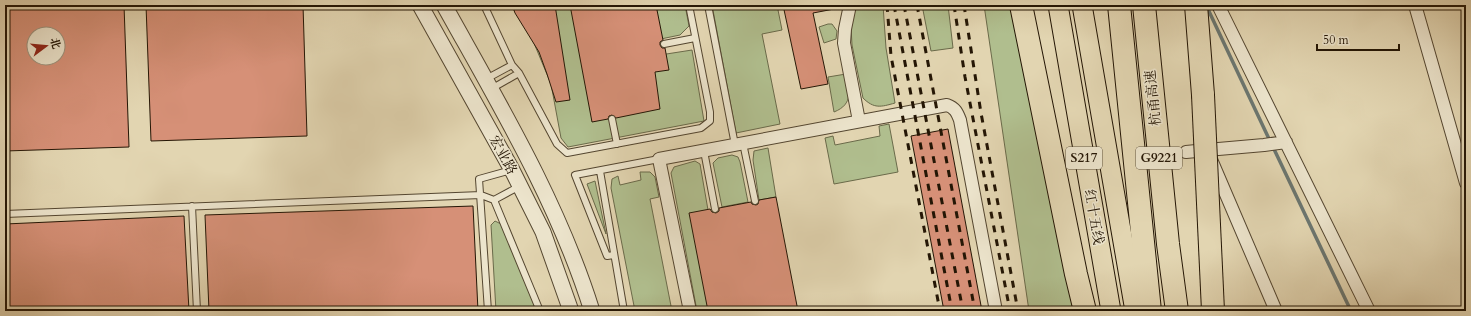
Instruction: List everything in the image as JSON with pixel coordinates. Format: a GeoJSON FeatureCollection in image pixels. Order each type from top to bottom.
{"type":"FeatureCollection","features":[{"type":"Feature","properties":{"kind":"highway"},"geometry":{"type":"LineString","coordinates":[[1021,5],[1076,274],[1085,311]]}},
{"type":"Feature","properties":{"kind":"highway","name":"杭甬高速"},"geometry":{"type":"LineString","coordinates":[[1119,5],[1150,311]]}},
{"type":"Feature","properties":{"kind":"highway","name":"杭甬高速"},"geometry":{"type":"LineString","coordinates":[[1144,5],[1168,244],[1177,311]]}},
{"type":"Feature","properties":{"kind":"highway"},"geometry":{"type":"LineString","coordinates":[[1196,5],[1203,96],[1213,311]]}},
{"type":"Feature","properties":{"kind":"main road","name":"红十五线"},"geometry":{"type":"LineString","coordinates":[[1058,5],[1111,311]]}},
{"type":"Feature","properties":{"kind":"main road","name":"红十五线"},"geometry":{"type":"LineString","coordinates":[[1082,5],[1134,311]]}},
{"type":"Feature","properties":{"kind":"street","name":"宏业路"},"geometry":{"type":"LineString","coordinates":[[420,5],[512,170],[543,232],[571,311]]}},
{"type":"Feature","properties":{"kind":"street","name":"宏业路"},"geometry":{"type":"LineString","coordinates":[[444,5],[510,123],[550,204],[583,281],[592,311]]}},
{"type":"Feature","properties":{"kind":"street"},"geometry":{"type":"LineString","coordinates":[[850,5],[844,43],[859,121]]}},
{"type":"Feature","properties":{"kind":"street"},"geometry":{"type":"LineString","coordinates":[[1218,5],[1283,142],[1369,311]]}},
{"type":"Feature","properties":{"kind":"street"},"geometry":{"type":"LineString","coordinates":[[1415,5],[1466,183]]}},
{"type":"Feature","properties":{"kind":"street"},"geometry":{"type":"LineString","coordinates":[[690,311],[659,159],[947,105],[952,107],[957,112],[960,120],[996,311]]}},
{"type":"Feature","properties":{"kind":"street"},"geometry":{"type":"LineString","coordinates":[[1186,152],[1283,142]]}},
{"type":"Feature","properties":{"kind":"street"},"geometry":{"type":"LineString","coordinates":[[1207,150],[1276,311]]}},
{"type":"Feature","properties":{"kind":"lane"},"geometry":{"type":"LineString","coordinates":[[484,5],[512,65],[519,73],[557,144],[567,153],[701,128],[710,121],[710,112],[689,5]]}},
{"type":"Feature","properties":{"kind":"lane"},"geometry":{"type":"LineString","coordinates":[[708,5],[739,144],[755,201]]}},
{"type":"Feature","properties":{"kind":"lane"},"geometry":{"type":"LineString","coordinates":[[664,44],[695,38]]}},
{"type":"Feature","properties":{"kind":"lane"},"geometry":{"type":"LineString","coordinates":[[488,84],[512,65]]}},
{"type":"Feature","properties":{"kind":"lane"},"geometry":{"type":"LineString","coordinates":[[488,84],[519,73]]}},
{"type":"Feature","properties":{"kind":"lane"},"geometry":{"type":"LineString","coordinates":[[612,119],[617,144]]}},
{"type":"Feature","properties":{"kind":"lane"},"geometry":{"type":"LineString","coordinates":[[704,151],[715,208]]}},
{"type":"Feature","properties":{"kind":"lane"},"geometry":{"type":"LineString","coordinates":[[614,255],[607,256],[575,176],[659,159]]}},
{"type":"Feature","properties":{"kind":"lane"},"geometry":{"type":"LineString","coordinates":[[488,311],[479,179],[512,170]]}},
{"type":"Feature","properties":{"kind":"lane"},"geometry":{"type":"LineString","coordinates":[[600,171],[624,311]]}},
{"type":"Feature","properties":{"kind":"lane"},"geometry":{"type":"LineString","coordinates":[[494,200],[520,186]]}},
{"type":"Feature","properties":{"kind":"lane"},"geometry":{"type":"LineString","coordinates":[[5,214],[481,195],[494,200],[540,311]]}},
{"type":"Feature","properties":{"kind":"lane"},"geometry":{"type":"LineString","coordinates":[[192,206],[197,311]]}},
{"type":"Feature","properties":{"kind":"green space"},"geometry":{"type":"Polygon","coordinates":[[[507,5],[685,5],[689,26],[680,35],[656,40],[660,55],[692,50],[704,121],[568,147],[561,138],[551,84],[521,12],[507,5]]]}},
{"type":"Feature","properties":{"kind":"green space"},"geometry":{"type":"Polygon","coordinates":[[[712,5],[777,5],[782,30],[762,34],[780,124],[736,133],[712,5]]]}},
{"type":"Feature","properties":{"kind":"green space"},"geometry":{"type":"Polygon","coordinates":[[[856,5],[883,5],[886,48],[895,103],[878,106],[867,102],[863,98],[852,45],[851,27],[856,5]]]}},
{"type":"Feature","properties":{"kind":"green space"},"geometry":{"type":"Polygon","coordinates":[[[922,5],[948,5],[953,48],[931,51],[922,5]]]}},
{"type":"Feature","properties":{"kind":"green space"},"geometry":{"type":"Polygon","coordinates":[[[984,5],[1027,5],[1086,311],[1029,311],[984,5]]]}},
{"type":"Feature","properties":{"kind":"green space"},"geometry":{"type":"Polygon","coordinates":[[[832,24],[837,31],[836,39],[824,43],[819,27],[832,24]]]}},
{"type":"Feature","properties":{"kind":"green space"},"geometry":{"type":"Polygon","coordinates":[[[846,74],[849,96],[845,105],[834,112],[828,77],[846,74]]]}},
{"type":"Feature","properties":{"kind":"green space"},"geometry":{"type":"Polygon","coordinates":[[[889,124],[898,172],[834,184],[825,138],[833,136],[835,145],[880,136],[879,126],[889,124]]]}},
{"type":"Feature","properties":{"kind":"green space"},"geometry":{"type":"Polygon","coordinates":[[[768,148],[776,197],[759,200],[753,160],[754,151],[768,148]]]}},
{"type":"Feature","properties":{"kind":"green space"},"geometry":{"type":"Polygon","coordinates":[[[732,155],[738,157],[740,162],[748,202],[722,207],[713,163],[718,158],[732,155]]]}},
{"type":"Feature","properties":{"kind":"green space"},"geometry":{"type":"Polygon","coordinates":[[[695,161],[700,164],[708,210],[708,311],[697,311],[671,173],[674,167],[695,161]]]}},
{"type":"Feature","properties":{"kind":"green space"},"geometry":{"type":"Polygon","coordinates":[[[640,172],[650,172],[655,177],[659,197],[650,199],[672,311],[635,311],[611,188],[612,179],[618,176],[620,185],[641,180],[640,172]]]}},
{"type":"Feature","properties":{"kind":"green space"},"geometry":{"type":"Polygon","coordinates":[[[595,181],[606,234],[587,184],[595,181]]]}},
{"type":"Feature","properties":{"kind":"green space"},"geometry":{"type":"Polygon","coordinates":[[[495,221],[501,224],[537,311],[496,311],[491,225],[495,221]]]}},
{"type":"Feature","properties":{"kind":"building"},"geometry":{"type":"Polygon","coordinates":[[[5,5],[124,5],[129,147],[5,151],[5,5]]]}},
{"type":"Feature","properties":{"kind":"building"},"geometry":{"type":"Polygon","coordinates":[[[146,5],[303,5],[307,136],[151,141],[146,5]]]}},
{"type":"Feature","properties":{"kind":"building"},"geometry":{"type":"Polygon","coordinates":[[[512,5],[533,5],[535,8],[555,5],[570,100],[556,102],[539,52],[515,13],[512,5]]]}},
{"type":"Feature","properties":{"kind":"building"},"geometry":{"type":"Polygon","coordinates":[[[570,5],[656,5],[663,40],[660,42],[660,45],[662,48],[665,48],[669,70],[655,72],[660,109],[616,118],[612,115],[609,116],[608,119],[592,122],[570,5]]]}},
{"type":"Feature","properties":{"kind":"building"},"geometry":{"type":"Polygon","coordinates":[[[783,5],[833,5],[834,9],[813,13],[828,84],[801,89],[783,5]]]}},
{"type":"Feature","properties":{"kind":"building"},"geometry":{"type":"Polygon","coordinates":[[[948,129],[982,311],[944,311],[911,136],[948,129]]]}},
{"type":"Feature","properties":{"kind":"building"},"geometry":{"type":"Polygon","coordinates":[[[776,197],[798,311],[708,311],[689,213],[710,209],[712,212],[716,213],[719,211],[719,208],[751,202],[752,204],[756,205],[758,204],[759,200],[776,197]]]}},
{"type":"Feature","properties":{"kind":"building"},"geometry":{"type":"Polygon","coordinates":[[[473,206],[478,311],[209,311],[205,215],[473,206]]]}},
{"type":"Feature","properties":{"kind":"building"},"geometry":{"type":"Polygon","coordinates":[[[184,216],[189,311],[5,311],[5,224],[184,216]]]}},
{"type":"Feature","properties":{"kind":"waterway"},"geometry":{"type":"LineString","coordinates":[[1206,5],[1270,141]]}},
{"type":"Feature","properties":{"kind":"waterway"},"geometry":{"type":"LineString","coordinates":[[1273,147],[1351,311]]}},
{"type":"Feature","properties":{"kind":"railway"},"geometry":{"type":"LineString","coordinates":[[887,5],[891,56],[940,311]]}},
{"type":"Feature","properties":{"kind":"railway"},"geometry":{"type":"LineString","coordinates":[[894,5],[952,311]]}},
{"type":"Feature","properties":{"kind":"railway"},"geometry":{"type":"LineString","coordinates":[[904,5],[963,311]]}},
{"type":"Feature","properties":{"kind":"railway"},"geometry":{"type":"LineString","coordinates":[[917,5],[975,311]]}},
{"type":"Feature","properties":{"kind":"railway"},"geometry":{"type":"LineString","coordinates":[[954,5],[965,77],[1010,311]]}},
{"type":"Feature","properties":{"kind":"railway"},"geometry":{"type":"LineString","coordinates":[[964,5],[981,113],[1018,311]]}}]}
